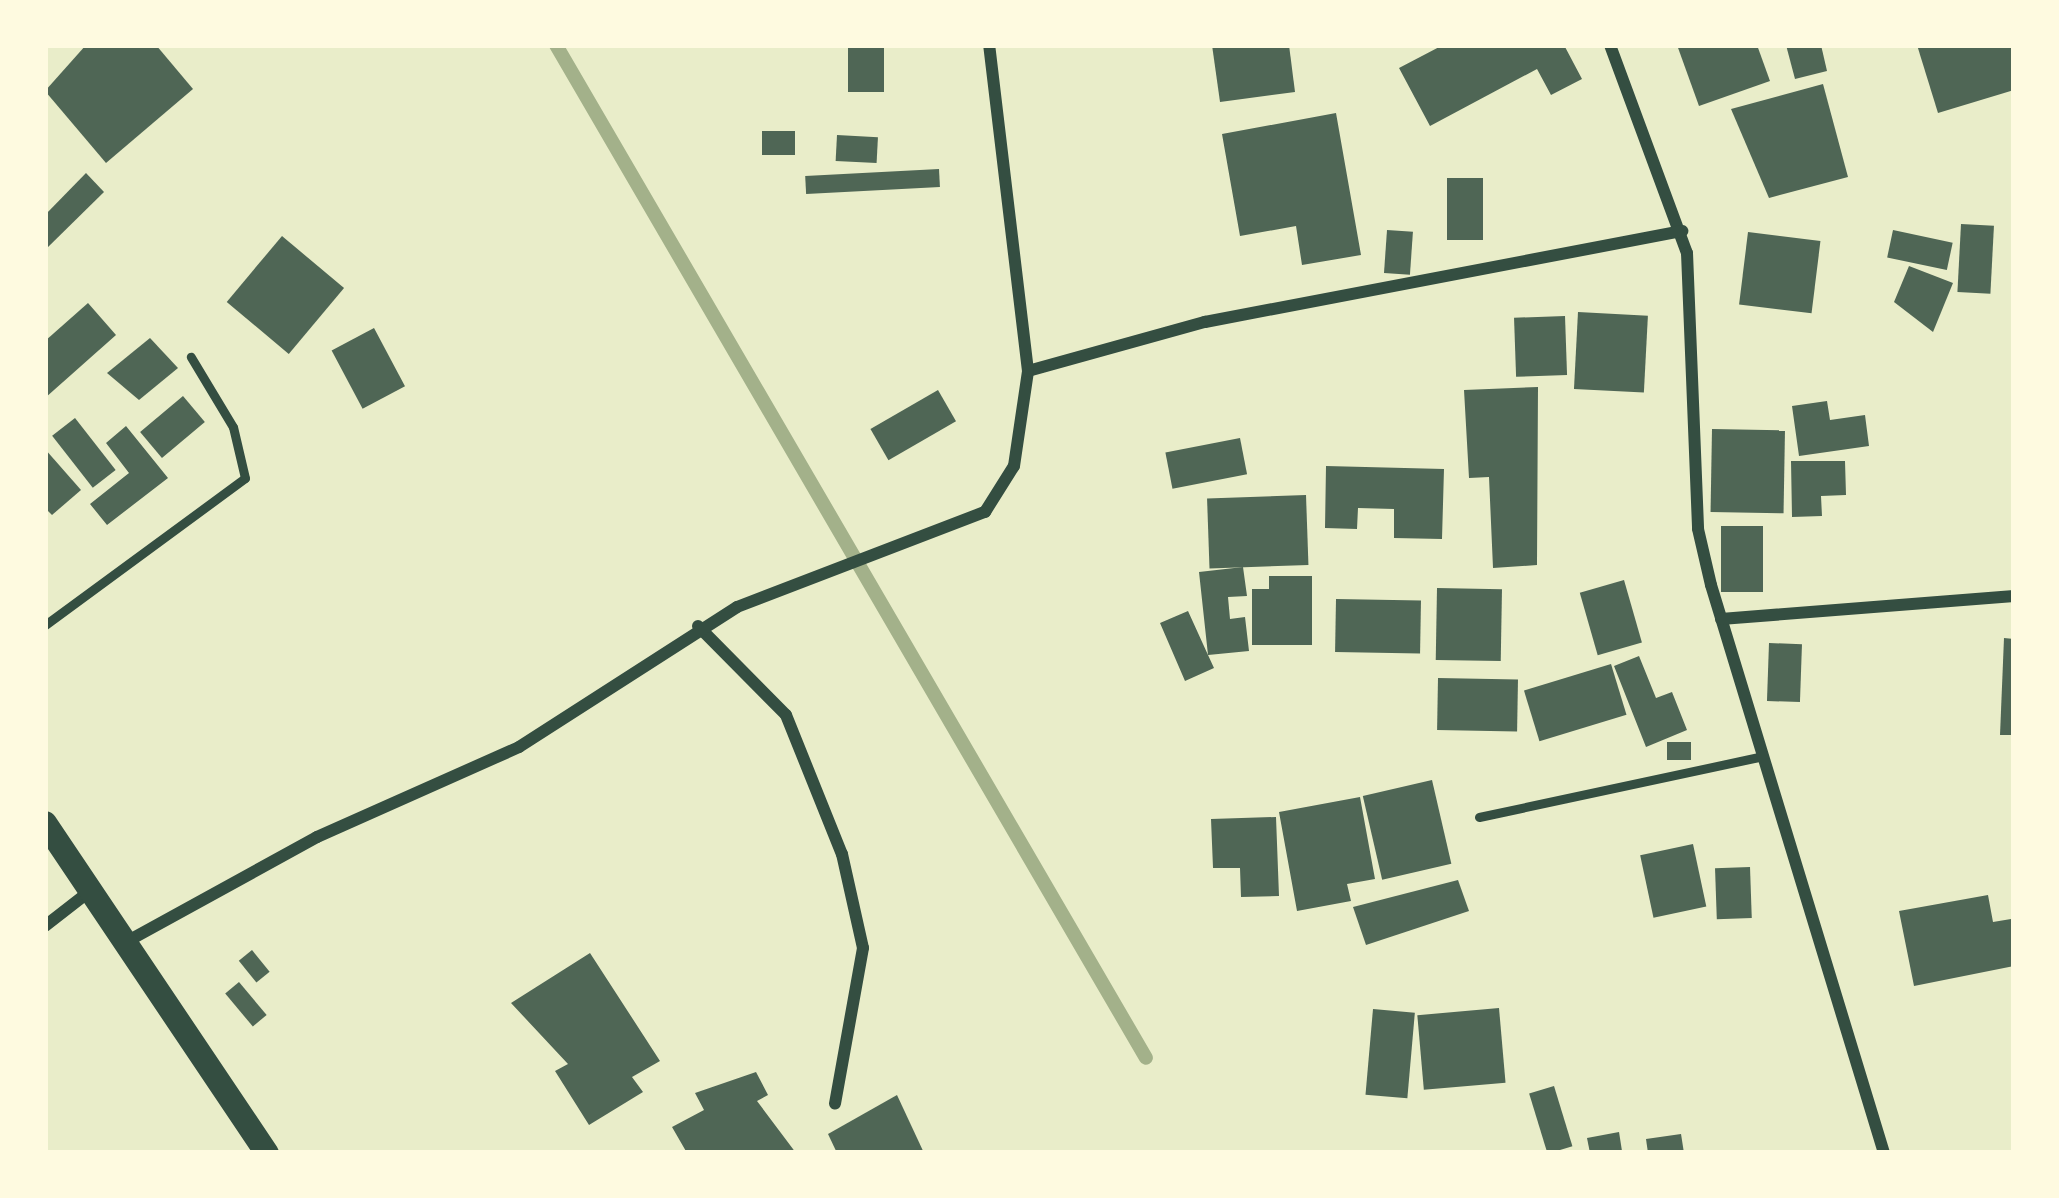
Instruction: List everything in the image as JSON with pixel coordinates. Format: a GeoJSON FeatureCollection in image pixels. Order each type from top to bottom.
{"type":"FeatureCollection","features":[{"type":"Feature","properties":{"kind":"main road"},"geometry":{"type":"LineString","coordinates":[[45,823],[267,1153]]}},
{"type":"Feature","properties":{"kind":"street"},"geometry":{"type":"LineString","coordinates":[[126,942],[317,837],[519,747],[698,626],[985,512],[1014,466],[1028,371],[989,45]]}},
{"type":"Feature","properties":{"kind":"street"},"geometry":{"type":"LineString","coordinates":[[1610,45],[1682,232],[1698,529],[1721,619],[1885,1153]]}},
{"type":"Feature","properties":{"kind":"street"},"geometry":{"type":"LineString","coordinates":[[1028,371],[1205,322],[1682,232]]}},
{"type":"Feature","properties":{"kind":"street"},"geometry":{"type":"LineString","coordinates":[[1721,619],[2014,596]]}},
{"type":"Feature","properties":{"kind":"street"},"geometry":{"type":"LineString","coordinates":[[698,626],[786,715],[842,854],[863,948],[835,1103]]}},
{"type":"Feature","properties":{"kind":"street"},"geometry":{"type":"LineString","coordinates":[[45,926],[91,890]]}},
{"type":"Feature","properties":{"kind":"lane"},"geometry":{"type":"LineString","coordinates":[[45,626],[244,478],[233,428],[191,357]]}},
{"type":"Feature","properties":{"kind":"lane"},"geometry":{"type":"LineString","coordinates":[[1479,818],[1764,756]]}},
{"type":"Feature","properties":{"kind":"building"},"geometry":{"type":"Polygon","coordinates":[[[86,45],[156,45],[193,89],[106,163],[45,91],[86,45]]]}},
{"type":"Feature","properties":{"kind":"building"},"geometry":{"type":"Polygon","coordinates":[[[848,45],[884,45],[884,92],[848,92],[848,45]]]}},
{"type":"Feature","properties":{"kind":"building"},"geometry":{"type":"Polygon","coordinates":[[[1212,45],[1289,45],[1295,92],[1220,102],[1212,45]]]}},
{"type":"Feature","properties":{"kind":"building"},"geometry":{"type":"Polygon","coordinates":[[[1443,45],[1564,45],[1582,79],[1551,95],[1537,69],[1430,126],[1399,68],[1443,45]]]}},
{"type":"Feature","properties":{"kind":"building"},"geometry":{"type":"Polygon","coordinates":[[[1677,45],[1757,45],[1770,81],[1699,106],[1677,45]]]}},
{"type":"Feature","properties":{"kind":"building"},"geometry":{"type":"Polygon","coordinates":[[[1786,45],[1821,45],[1827,71],[1795,79],[1786,45]]]}},
{"type":"Feature","properties":{"kind":"building"},"geometry":{"type":"Polygon","coordinates":[[[1917,45],[2014,45],[2014,90],[1938,113],[1917,45]]]}},
{"type":"Feature","properties":{"kind":"building"},"geometry":{"type":"Polygon","coordinates":[[[1823,84],[1848,177],[1769,198],[1731,109],[1823,84]]]}},
{"type":"Feature","properties":{"kind":"building"},"geometry":{"type":"Polygon","coordinates":[[[1336,113],[1361,255],[1302,265],[1296,226],[1240,236],[1222,134],[1336,113]]]}},
{"type":"Feature","properties":{"kind":"building"},"geometry":{"type":"Polygon","coordinates":[[[762,131],[795,131],[795,155],[762,155],[762,131]]]}},
{"type":"Feature","properties":{"kind":"building"},"geometry":{"type":"Polygon","coordinates":[[[837,135],[878,137],[877,163],[836,161],[837,135]]]}},
{"type":"Feature","properties":{"kind":"building"},"geometry":{"type":"Polygon","coordinates":[[[939,169],[940,187],[806,194],[805,176],[939,169]]]}},
{"type":"Feature","properties":{"kind":"building"},"geometry":{"type":"Polygon","coordinates":[[[86,173],[104,192],[45,250],[45,215],[86,173]]]}},
{"type":"Feature","properties":{"kind":"building"},"geometry":{"type":"Polygon","coordinates":[[[1447,178],[1483,178],[1483,240],[1447,240],[1447,178]]]}},
{"type":"Feature","properties":{"kind":"building"},"geometry":{"type":"Polygon","coordinates":[[[1961,224],[1994,226],[1990,294],[1957,292],[1961,224]]]}},
{"type":"Feature","properties":{"kind":"building"},"geometry":{"type":"Polygon","coordinates":[[[1387,230],[1413,232],[1410,275],[1384,273],[1387,230]]]}},
{"type":"Feature","properties":{"kind":"building"},"geometry":{"type":"Polygon","coordinates":[[[1893,230],[1953,243],[1947,270],[1887,257],[1893,230]]]}},
{"type":"Feature","properties":{"kind":"building"},"geometry":{"type":"Polygon","coordinates":[[[1748,232],[1820,241],[1812,313],[1739,304],[1748,232]]]}},
{"type":"Feature","properties":{"kind":"building"},"geometry":{"type":"Polygon","coordinates":[[[282,236],[344,288],[289,354],[227,302],[282,236]]]}},
{"type":"Feature","properties":{"kind":"building"},"geometry":{"type":"Polygon","coordinates":[[[1909,266],[1953,283],[1933,332],[1894,302],[1909,266]]]}},
{"type":"Feature","properties":{"kind":"building"},"geometry":{"type":"Polygon","coordinates":[[[88,303],[116,335],[45,398],[45,341],[88,303]]]}},
{"type":"Feature","properties":{"kind":"building"},"geometry":{"type":"Polygon","coordinates":[[[1578,312],[1648,316],[1644,393],[1574,389],[1578,312]]]}},
{"type":"Feature","properties":{"kind":"building"},"geometry":{"type":"Polygon","coordinates":[[[1565,316],[1567,375],[1516,377],[1514,318],[1565,316]]]}},
{"type":"Feature","properties":{"kind":"building"},"geometry":{"type":"Polygon","coordinates":[[[374,328],[405,386],[363,409],[332,351],[374,328]]]}},
{"type":"Feature","properties":{"kind":"building"},"geometry":{"type":"Polygon","coordinates":[[[150,338],[178,368],[139,400],[107,373],[150,338]]]}},
{"type":"Feature","properties":{"kind":"building"},"geometry":{"type":"Polygon","coordinates":[[[1538,387],[1537,565],[1493,568],[1489,477],[1469,478],[1464,390],[1538,387]]]}},
{"type":"Feature","properties":{"kind":"building"},"geometry":{"type":"Polygon","coordinates":[[[938,390],[956,421],[888,460],[870,429],[938,390]]]}},
{"type":"Feature","properties":{"kind":"building"},"geometry":{"type":"Polygon","coordinates":[[[183,396],[205,422],[162,458],[140,432],[183,396]]]}},
{"type":"Feature","properties":{"kind":"building"},"geometry":{"type":"Polygon","coordinates":[[[1827,401],[1830,420],[1865,415],[1869,446],[1799,456],[1792,406],[1827,401]]]}},
{"type":"Feature","properties":{"kind":"building"},"geometry":{"type":"Polygon","coordinates":[[[75,418],[116,470],[93,488],[52,436],[75,418]]]}},
{"type":"Feature","properties":{"kind":"building"},"geometry":{"type":"Polygon","coordinates":[[[126,426],[168,478],[107,525],[90,504],[129,473],[106,443],[126,426]]]}},
{"type":"Feature","properties":{"kind":"building"},"geometry":{"type":"Polygon","coordinates":[[[1712,429],[1785,430],[1784,513],[1711,512],[1712,429]]]}},
{"type":"Feature","properties":{"kind":"building"},"geometry":{"type":"Polygon","coordinates":[[[1240,438],[1247,474],[1172,489],[1165,453],[1240,438]]]}},
{"type":"Feature","properties":{"kind":"building"},"geometry":{"type":"Polygon","coordinates":[[[45,449],[81,490],[52,515],[45,508],[45,449]]]}},
{"type":"Feature","properties":{"kind":"building"},"geometry":{"type":"Polygon","coordinates":[[[1791,461],[1845,461],[1846,495],[1821,496],[1822,516],[1792,517],[1791,461]]]}},
{"type":"Feature","properties":{"kind":"building"},"geometry":{"type":"Polygon","coordinates":[[[1326,466],[1444,469],[1442,539],[1394,538],[1394,509],[1358,508],[1357,529],[1325,528],[1326,466]]]}},
{"type":"Feature","properties":{"kind":"building"},"geometry":{"type":"Polygon","coordinates":[[[1306,495],[1308,565],[1210,568],[1207,498],[1306,495]]]}},
{"type":"Feature","properties":{"kind":"building"},"geometry":{"type":"Polygon","coordinates":[[[1721,526],[1763,526],[1763,592],[1721,592],[1721,526]]]}},
{"type":"Feature","properties":{"kind":"building"},"geometry":{"type":"Polygon","coordinates":[[[1243,567],[1247,596],[1228,597],[1230,619],[1245,617],[1249,651],[1208,655],[1199,572],[1243,567]]]}},
{"type":"Feature","properties":{"kind":"building"},"geometry":{"type":"Polygon","coordinates":[[[1269,576],[1312,576],[1312,645],[1252,645],[1252,589],[1269,589],[1269,576]]]}},
{"type":"Feature","properties":{"kind":"building"},"geometry":{"type":"Polygon","coordinates":[[[1624,580],[1642,642],[1598,655],[1580,593],[1624,580]]]}},
{"type":"Feature","properties":{"kind":"building"},"geometry":{"type":"Polygon","coordinates":[[[1437,588],[1502,589],[1501,661],[1436,660],[1437,588]]]}},
{"type":"Feature","properties":{"kind":"building"},"geometry":{"type":"Polygon","coordinates":[[[1336,599],[1421,600],[1420,653],[1335,652],[1336,599]]]}},
{"type":"Feature","properties":{"kind":"building"},"geometry":{"type":"Polygon","coordinates":[[[1188,611],[1214,668],[1185,681],[1160,623],[1188,611]]]}},
{"type":"Feature","properties":{"kind":"building"},"geometry":{"type":"Polygon","coordinates":[[[2004,638],[2014,639],[2014,735],[2000,735],[2004,638]]]}},
{"type":"Feature","properties":{"kind":"building"},"geometry":{"type":"Polygon","coordinates":[[[1769,643],[1802,644],[1800,702],[1767,701],[1769,643]]]}},
{"type":"Feature","properties":{"kind":"building"},"geometry":{"type":"Polygon","coordinates":[[[1639,656],[1656,698],[1672,692],[1687,730],[1646,747],[1614,666],[1639,656]]]}},
{"type":"Feature","properties":{"kind":"building"},"geometry":{"type":"Polygon","coordinates":[[[1611,664],[1626,715],[1539,741],[1524,691],[1611,664]]]}},
{"type":"Feature","properties":{"kind":"building"},"geometry":{"type":"Polygon","coordinates":[[[1438,678],[1518,679],[1517,731],[1437,730],[1438,678]]]}},
{"type":"Feature","properties":{"kind":"building"},"geometry":{"type":"Polygon","coordinates":[[[1667,742],[1691,742],[1691,760],[1667,760],[1667,742]]]}},
{"type":"Feature","properties":{"kind":"building"},"geometry":{"type":"Polygon","coordinates":[[[1432,780],[1451,864],[1382,880],[1363,796],[1432,780]]]}},
{"type":"Feature","properties":{"kind":"building"},"geometry":{"type":"Polygon","coordinates":[[[1360,797],[1375,879],[1347,884],[1351,901],[1297,911],[1279,812],[1360,797]]]}},
{"type":"Feature","properties":{"kind":"building"},"geometry":{"type":"Polygon","coordinates":[[[1276,817],[1279,896],[1241,897],[1240,868],[1213,868],[1211,819],[1276,817]]]}},
{"type":"Feature","properties":{"kind":"building"},"geometry":{"type":"Polygon","coordinates":[[[1693,844],[1706,907],[1653,918],[1640,855],[1693,844]]]}},
{"type":"Feature","properties":{"kind":"building"},"geometry":{"type":"Polygon","coordinates":[[[1750,867],[1752,918],[1717,919],[1715,868],[1750,867]]]}},
{"type":"Feature","properties":{"kind":"building"},"geometry":{"type":"Polygon","coordinates":[[[1458,880],[1469,911],[1366,945],[1353,907],[1458,880]]]}},
{"type":"Feature","properties":{"kind":"building"},"geometry":{"type":"Polygon","coordinates":[[[1988,895],[1993,922],[2011,919],[2014,966],[1914,986],[1899,911],[1988,895]]]}},
{"type":"Feature","properties":{"kind":"building"},"geometry":{"type":"Polygon","coordinates":[[[252,950],[270,972],[256,982],[239,961],[252,950]]]}},
{"type":"Feature","properties":{"kind":"building"},"geometry":{"type":"Polygon","coordinates":[[[590,953],[660,1061],[632,1077],[643,1092],[589,1125],[555,1071],[568,1064],[511,1003],[590,953]]]}},
{"type":"Feature","properties":{"kind":"building"},"geometry":{"type":"Polygon","coordinates":[[[239,982],[267,1015],[253,1027],[225,994],[239,982]]]}},
{"type":"Feature","properties":{"kind":"building"},"geometry":{"type":"Polygon","coordinates":[[[1499,1008],[1506,1083],[1424,1090],[1417,1015],[1499,1008]]]}},
{"type":"Feature","properties":{"kind":"building"},"geometry":{"type":"Polygon","coordinates":[[[1373,1009],[1415,1013],[1407,1098],[1366,1095],[1373,1009]]]}},
{"type":"Feature","properties":{"kind":"building"},"geometry":{"type":"Polygon","coordinates":[[[756,1072],[768,1095],[757,1101],[796,1153],[687,1153],[672,1127],[704,1110],[695,1093],[756,1072]]]}},
{"type":"Feature","properties":{"kind":"building"},"geometry":{"type":"Polygon","coordinates":[[[1554,1086],[1572,1146],[1547,1153],[1529,1094],[1554,1086]]]}},
{"type":"Feature","properties":{"kind":"building"},"geometry":{"type":"Polygon","coordinates":[[[897,1095],[924,1153],[837,1153],[828,1134],[897,1095]]]}},
{"type":"Feature","properties":{"kind":"building"},"geometry":{"type":"Polygon","coordinates":[[[1619,1132],[1622,1151],[1590,1153],[1587,1138],[1619,1132]]]}},
{"type":"Feature","properties":{"kind":"building"},"geometry":{"type":"Polygon","coordinates":[[[1681,1134],[1684,1153],[1648,1153],[1646,1139],[1681,1134]]]}},
{"type":"Feature","properties":{"kind":"waterway"},"geometry":{"type":"LineString","coordinates":[[556,45],[1146,1058]]}}]}
